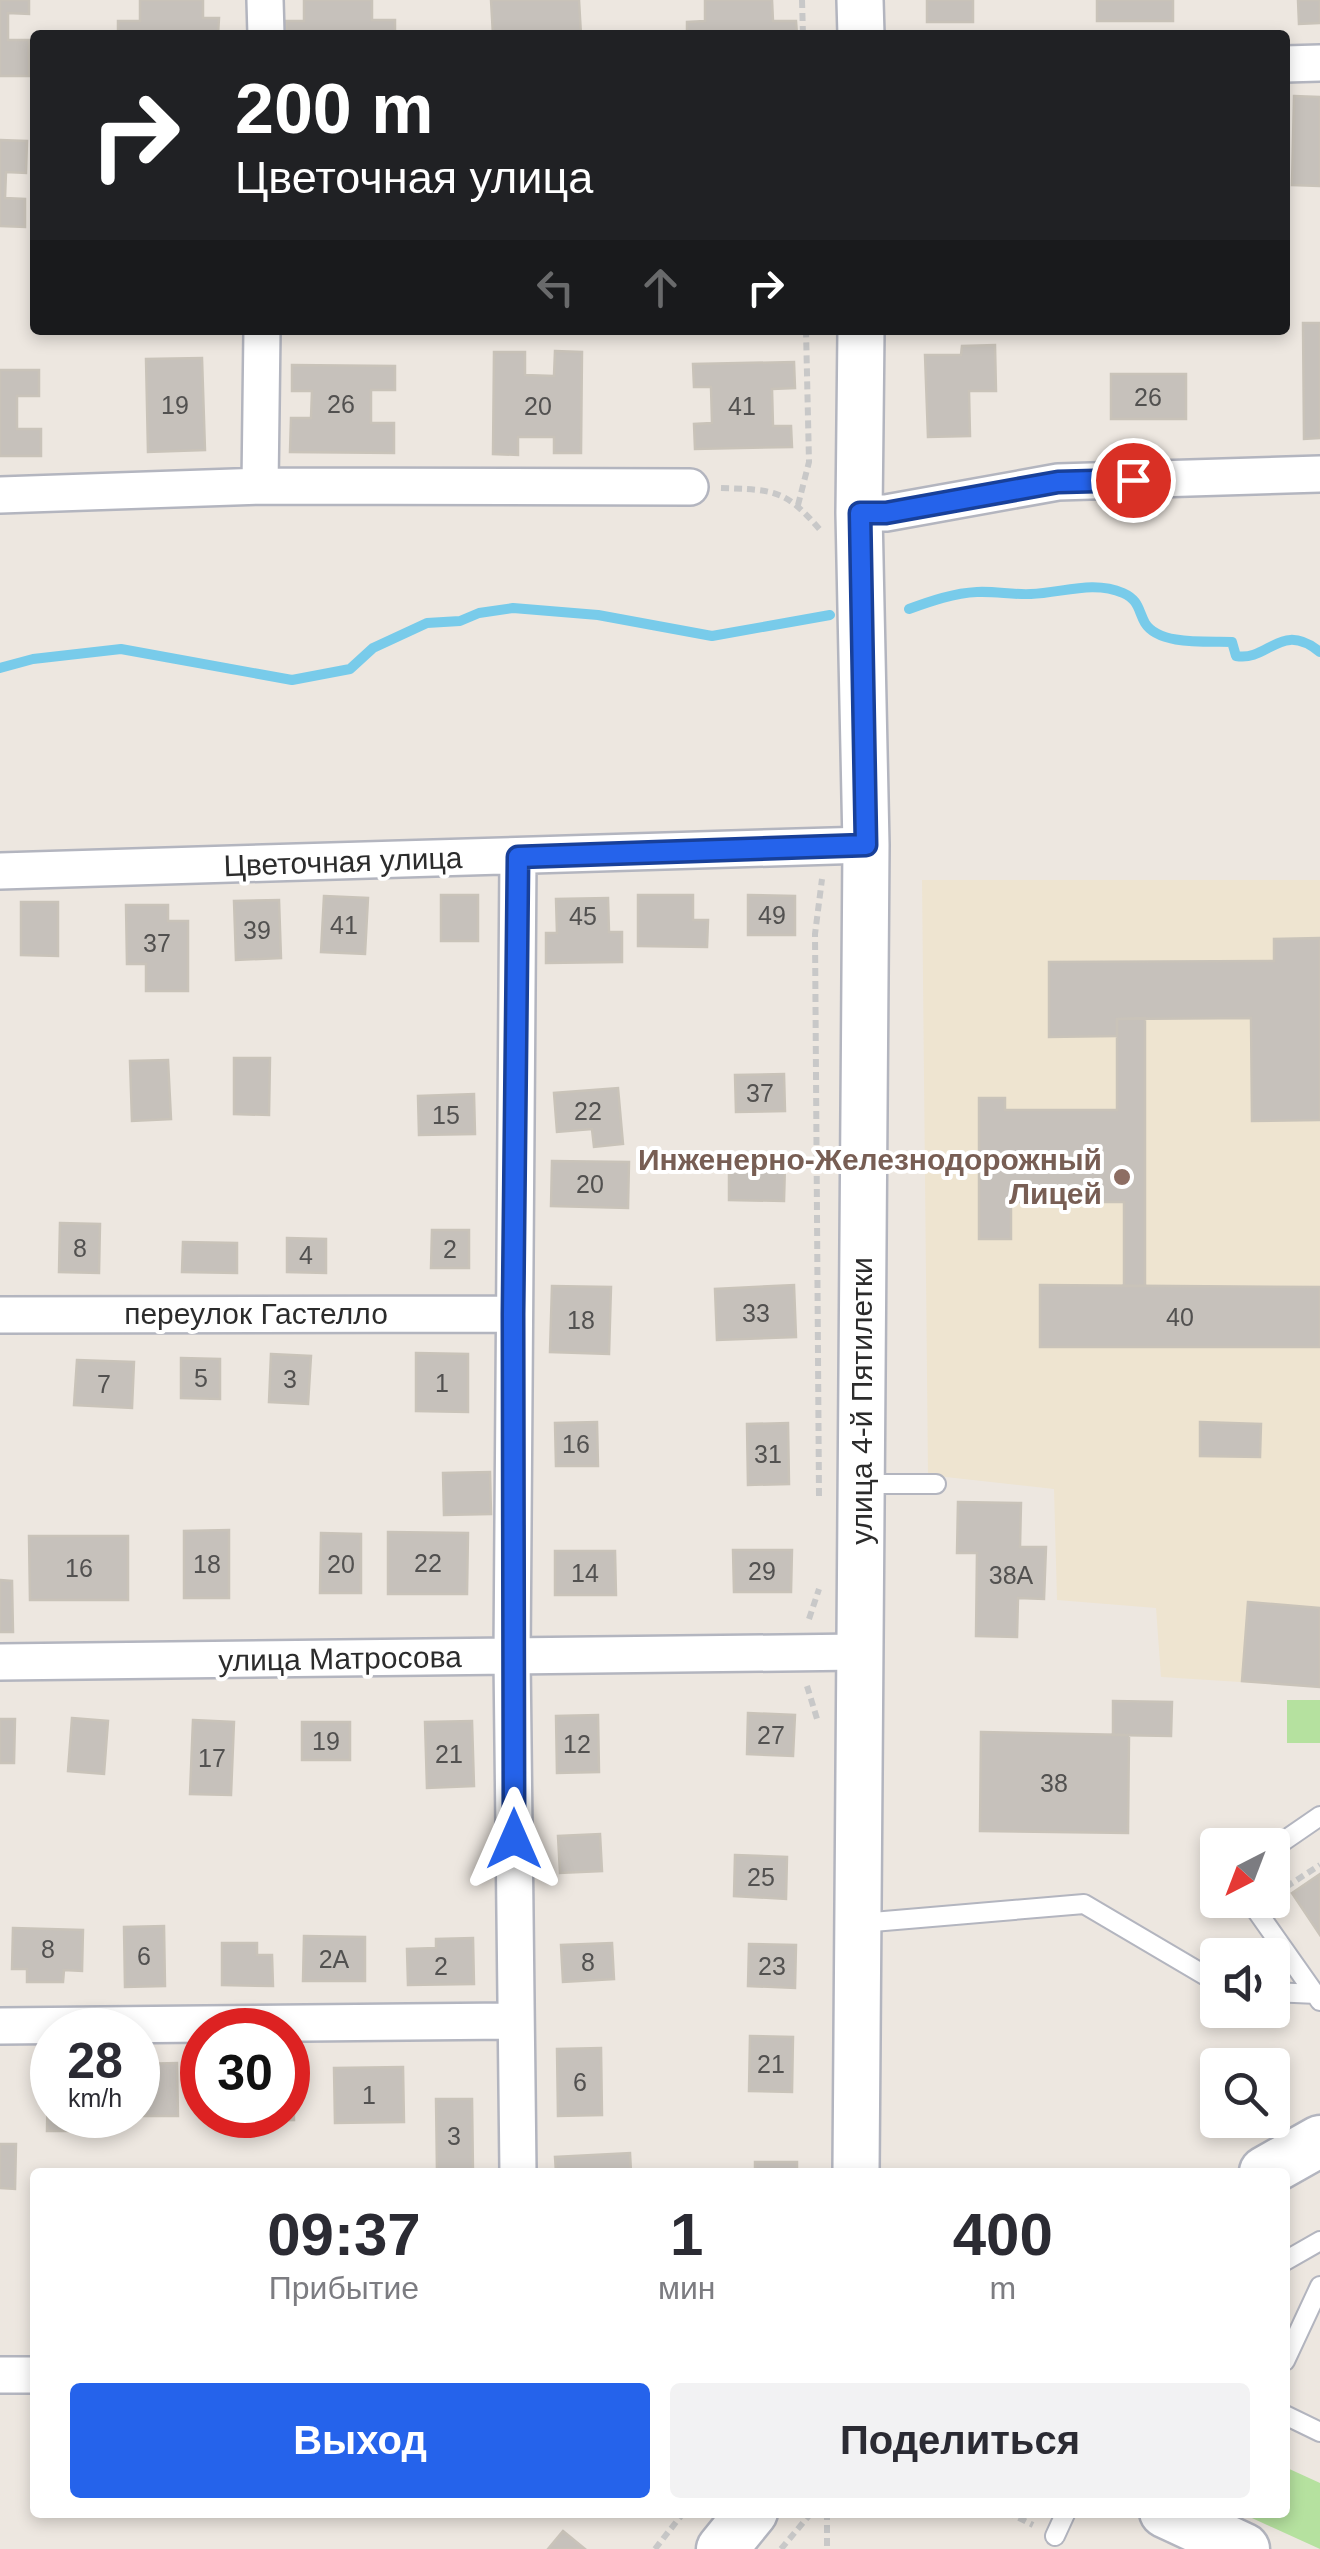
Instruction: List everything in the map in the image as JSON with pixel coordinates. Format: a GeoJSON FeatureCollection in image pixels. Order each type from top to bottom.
{"type":"FeatureCollection","features":[{"type":"Feature","properties":{"kind":"main road"},"geometry":{"type":"LineString","coordinates":[[1273,2168],[1320,2141]]}},
{"type":"Feature","properties":{"kind":"main road"},"geometry":{"type":"LineString","coordinates":[[722,2549],[747,2518]]}},
{"type":"Feature","properties":{"kind":"main road"},"geometry":{"type":"LineString","coordinates":[[1178,2518],[1244,2549]]}},
{"type":"Feature","properties":{"kind":"street"},"geometry":{"type":"LineString","coordinates":[[265,0],[266,30]]}},
{"type":"Feature","properties":{"kind":"street"},"geometry":{"type":"LineString","coordinates":[[860,0],[861,30]]}},
{"type":"Feature","properties":{"kind":"street"},"geometry":{"type":"LineString","coordinates":[[1290,64],[1320,63]]}},
{"type":"Feature","properties":{"kind":"street"},"geometry":{"type":"LineString","coordinates":[[260,486],[262,335]]}},
{"type":"Feature","properties":{"kind":"street","name":"улица 4-й Пятилетки"},"geometry":{"type":"LineString","coordinates":[[856,2168],[866,845],[860,335]]}},
{"type":"Feature","properties":{"kind":"street"},"geometry":{"type":"LineString","coordinates":[[860,513],[886,513],[1058,482],[1320,474]]}},
{"type":"Feature","properties":{"kind":"street"},"geometry":{"type":"LineString","coordinates":[[0,495],[260,486],[690,487]]}},
{"type":"Feature","properties":{"kind":"street","name":"Цветочная улица"},"geometry":{"type":"LineString","coordinates":[[0,871],[866,845]]}},
{"type":"Feature","properties":{"kind":"street"},"geometry":{"type":"LineString","coordinates":[[518,857],[512,1657],[518,2168]]}},
{"type":"Feature","properties":{"kind":"street","name":"переулок Гастелло"},"geometry":{"type":"LineString","coordinates":[[0,1315],[513,1314]]}},
{"type":"Feature","properties":{"kind":"street","name":"улица Матросова"},"geometry":{"type":"LineString","coordinates":[[0,1662],[860,1652]]}},
{"type":"Feature","properties":{"kind":"street"},"geometry":{"type":"LineString","coordinates":[[0,2026],[515,2021]]}},
{"type":"Feature","properties":{"kind":"street"},"geometry":{"type":"LineString","coordinates":[[0,2375],[30,2374]]}},
{"type":"Feature","properties":{"kind":"lane"},"geometry":{"type":"LineString","coordinates":[[861,1484],[936,1484]]}},
{"type":"Feature","properties":{"kind":"lane"},"geometry":{"type":"LineString","coordinates":[[1290,1837],[1320,1816]]}},
{"type":"Feature","properties":{"kind":"lane"},"geometry":{"type":"LineString","coordinates":[[860,1923],[1084,1904],[1200,1973]]}},
{"type":"Feature","properties":{"kind":"lane"},"geometry":{"type":"LineString","coordinates":[[1262,1918],[1318,1998]]}},
{"type":"Feature","properties":{"kind":"lane"},"geometry":{"type":"LineString","coordinates":[[1290,1994],[1318,1998]]}},
{"type":"Feature","properties":{"kind":"lane"},"geometry":{"type":"LineString","coordinates":[[1290,2258],[1320,2241]]}},
{"type":"Feature","properties":{"kind":"lane"},"geometry":{"type":"LineString","coordinates":[[1290,2351],[1320,2286]]}},
{"type":"Feature","properties":{"kind":"lane"},"geometry":{"type":"LineString","coordinates":[[1290,2417],[1320,2432]]}},
{"type":"Feature","properties":{"kind":"lane"},"geometry":{"type":"LineString","coordinates":[[1055,2536],[1063,2518]]}},
{"type":"Feature","properties":{"kind":"path"},"geometry":{"type":"LineString","coordinates":[[802,0],[803,30]]}},
{"type":"Feature","properties":{"kind":"path"},"geometry":{"type":"LineString","coordinates":[[798,505],[810,462],[806,335]]}},
{"type":"Feature","properties":{"kind":"path"},"geometry":{"type":"LineString","coordinates":[[690,487],[775,490],[798,505],[827,543]]}},
{"type":"Feature","properties":{"kind":"path"},"geometry":{"type":"LineString","coordinates":[[1290,1884],[1320,1864]]}},
{"type":"Feature","properties":{"kind":"path"},"geometry":{"type":"LineString","coordinates":[[655,2549],[679,2518]]}},
{"type":"Feature","properties":{"kind":"path"},"geometry":{"type":"LineString","coordinates":[[782,2549],[807,2518]]}},
{"type":"Feature","properties":{"kind":"path"},"geometry":{"type":"LineString","coordinates":[[826,2518],[827,2549]]}},
{"type":"Feature","properties":{"kind":"shaded area","name":"Инженерно-Железнодорожный Лицей"},"geometry":{"type":"Polygon","coordinates":[[[922,880],[1320,880],[1320,1687],[1161,1677],[1156,1608],[1057,1600],[1054,1489],[928,1475],[922,880]]]}},
{"type":"Feature","properties":{"kind":"green space"},"geometry":{"type":"Polygon","coordinates":[[[1287,1700],[1320,1700],[1320,1743],[1287,1743],[1287,1700]]]}},
{"type":"Feature","properties":{"kind":"green space"},"geometry":{"type":"Polygon","coordinates":[[[1290,2469],[1320,2483],[1320,2549],[1252,2518],[1290,2518],[1290,2469]]]}},
{"type":"Feature","properties":{"kind":"building"},"geometry":{"type":"Polygon","coordinates":[[[0,0],[29,0],[29,14],[8,13],[8,40],[29,40],[29,76],[0,76],[0,0]]]}},
{"type":"Feature","properties":{"kind":"building"},"geometry":{"type":"Polygon","coordinates":[[[140,0],[203,0],[203,18],[219,18],[218,30],[118,30],[118,21],[140,21],[140,0]]]}},
{"type":"Feature","properties":{"kind":"building"},"geometry":{"type":"Polygon","coordinates":[[[304,0],[372,0],[372,20],[395,20],[395,30],[287,30],[286,21],[304,21],[304,0]]]}},
{"type":"Feature","properties":{"kind":"building"},"geometry":{"type":"Polygon","coordinates":[[[491,0],[579,0],[581,30],[493,30],[491,0]]]}},
{"type":"Feature","properties":{"kind":"building"},"geometry":{"type":"Polygon","coordinates":[[[705,0],[772,0],[773,21],[796,21],[797,30],[687,30],[687,22],[705,21],[705,0]]]}},
{"type":"Feature","properties":{"kind":"building"},"geometry":{"type":"Polygon","coordinates":[[[927,0],[973,0],[973,22],[927,22],[927,0]]]}},
{"type":"Feature","properties":{"kind":"building"},"geometry":{"type":"Polygon","coordinates":[[[1097,0],[1173,0],[1173,21],[1097,21],[1097,0]]]}},
{"type":"Feature","properties":{"kind":"building"},"geometry":{"type":"Polygon","coordinates":[[[1298,0],[1320,0],[1320,23],[1299,24],[1298,0]]]}},
{"type":"Feature","properties":{"kind":"building"},"geometry":{"type":"Polygon","coordinates":[[[1294,96],[1320,97],[1320,186],[1292,185],[1294,96]]]}},
{"type":"Feature","properties":{"kind":"building"},"geometry":{"type":"Polygon","coordinates":[[[0,140],[27,141],[26,173],[6,172],[5,198],[25,199],[25,227],[0,226],[0,140]]]}},
{"type":"Feature","properties":{"kind":"building"},"geometry":{"type":"Polygon","coordinates":[[[1303,323],[1320,323],[1320,438],[1304,439],[1303,323]]]}},
{"type":"Feature","properties":{"kind":"building"},"geometry":{"type":"Polygon","coordinates":[[[995,345],[996,391],[969,391],[970,436],[928,437],[925,355],[961,355],[962,346],[995,345]]]}},
{"type":"Feature","properties":{"kind":"building"},"geometry":{"type":"Polygon","coordinates":[[[555,351],[582,352],[581,453],[554,453],[554,437],[518,437],[518,455],[493,454],[494,352],[525,352],[525,375],[554,376],[555,351]]]}},
{"type":"Feature","properties":{"kind":"building"},"geometry":{"type":"Polygon","coordinates":[[[202,358],[205,450],[148,452],[146,359],[202,358]]]}},
{"type":"Feature","properties":{"kind":"building"},"geometry":{"type":"Polygon","coordinates":[[[794,362],[795,388],[772,389],[773,426],[791,426],[792,447],[695,449],[694,424],[712,423],[711,387],[694,387],[693,364],[794,362]]]}},
{"type":"Feature","properties":{"kind":"building"},"geometry":{"type":"Polygon","coordinates":[[[292,365],[395,366],[395,390],[371,390],[371,423],[394,423],[394,453],[290,452],[291,418],[311,418],[312,391],[292,391],[292,365]]]}},
{"type":"Feature","properties":{"kind":"building"},"geometry":{"type":"Polygon","coordinates":[[[0,370],[39,370],[39,396],[17,396],[17,429],[41,429],[41,456],[0,456],[0,370]]]}},
{"type":"Feature","properties":{"kind":"building"},"geometry":{"type":"Polygon","coordinates":[[[1111,374],[1186,374],[1186,419],[1111,419],[1111,374]]]}},
{"type":"Feature","properties":{"kind":"building"},"geometry":{"type":"Polygon","coordinates":[[[441,895],[478,895],[478,941],[441,941],[441,895]]]}},
{"type":"Feature","properties":{"kind":"building"},"geometry":{"type":"Polygon","coordinates":[[[638,895],[693,895],[693,920],[708,920],[707,947],[638,946],[638,895]]]}},
{"type":"Feature","properties":{"kind":"building"},"geometry":{"type":"Polygon","coordinates":[[[748,895],[795,896],[795,935],[748,935],[748,895]]]}},
{"type":"Feature","properties":{"kind":"building"},"geometry":{"type":"Polygon","coordinates":[[[324,896],[368,898],[365,954],[321,952],[324,896]]]}},
{"type":"Feature","properties":{"kind":"building"},"geometry":{"type":"Polygon","coordinates":[[[608,898],[609,932],[622,932],[622,962],[546,963],[546,933],[557,933],[556,899],[608,898]]]}},
{"type":"Feature","properties":{"kind":"building"},"geometry":{"type":"Polygon","coordinates":[[[279,900],[281,958],[236,960],[234,901],[279,900]]]}},
{"type":"Feature","properties":{"kind":"building"},"geometry":{"type":"Polygon","coordinates":[[[21,902],[58,902],[58,956],[21,955],[21,902]]]}},
{"type":"Feature","properties":{"kind":"building"},"geometry":{"type":"Polygon","coordinates":[[[126,905],[168,905],[168,921],[188,921],[188,991],[146,991],[146,964],[127,964],[126,905]]]}},
{"type":"Feature","properties":{"kind":"building"},"geometry":{"type":"Polygon","coordinates":[[[1320,938],[1320,1120],[1252,1121],[1251,1018],[1117,1019],[1117,1036],[1049,1037],[1049,962],[1274,961],[1274,939],[1320,938]]]}},
{"type":"Feature","properties":{"kind":"building"},"geometry":{"type":"Polygon","coordinates":[[[1145,1018],[1145,1286],[1320,1287],[1320,1347],[1040,1347],[1040,1285],[1124,1286],[1124,1202],[1011,1202],[1011,1239],[979,1239],[979,1098],[1005,1098],[1005,1110],[1117,1110],[1117,1019],[1145,1018]]]}},
{"type":"Feature","properties":{"kind":"building"},"geometry":{"type":"Polygon","coordinates":[[[1145,1018],[1145,1286],[1124,1286],[1124,1202],[1011,1202],[1011,1239],[979,1239],[979,1098],[1005,1098],[1005,1110],[1117,1110],[1117,1019],[1145,1018]]]}},
{"type":"Feature","properties":{"kind":"building"},"geometry":{"type":"Polygon","coordinates":[[[234,1058],[270,1058],[269,1115],[234,1114],[234,1058]]]}},
{"type":"Feature","properties":{"kind":"building"},"geometry":{"type":"Polygon","coordinates":[[[168,1060],[171,1119],[132,1121],[130,1061],[168,1060]]]}},
{"type":"Feature","properties":{"kind":"building"},"geometry":{"type":"Polygon","coordinates":[[[784,1074],[785,1111],[736,1112],[735,1075],[784,1074]]]}},
{"type":"Feature","properties":{"kind":"building"},"geometry":{"type":"Polygon","coordinates":[[[618,1088],[623,1144],[594,1147],[592,1129],[557,1132],[554,1093],[618,1088]]]}},
{"type":"Feature","properties":{"kind":"building"},"geometry":{"type":"Polygon","coordinates":[[[474,1094],[475,1134],[419,1135],[418,1096],[474,1094]]]}},
{"type":"Feature","properties":{"kind":"building"},"geometry":{"type":"Polygon","coordinates":[[[552,1161],[629,1162],[628,1208],[551,1206],[552,1161]]]}},
{"type":"Feature","properties":{"kind":"building"},"geometry":{"type":"Polygon","coordinates":[[[729,1163],[785,1164],[784,1201],[729,1200],[729,1163]]]}},
{"type":"Feature","properties":{"kind":"building"},"geometry":{"type":"Polygon","coordinates":[[[60,1223],[100,1224],[99,1273],[59,1272],[60,1223]]]}},
{"type":"Feature","properties":{"kind":"building"},"geometry":{"type":"Polygon","coordinates":[[[432,1230],[469,1230],[469,1268],[431,1268],[432,1230]]]}},
{"type":"Feature","properties":{"kind":"building"},"geometry":{"type":"Polygon","coordinates":[[[287,1238],[326,1239],[326,1273],[287,1272],[287,1238]]]}},
{"type":"Feature","properties":{"kind":"building"},"geometry":{"type":"Polygon","coordinates":[[[183,1242],[237,1243],[237,1273],[182,1272],[183,1242]]]}},
{"type":"Feature","properties":{"kind":"building"},"geometry":{"type":"Polygon","coordinates":[[[794,1285],[796,1337],[717,1340],[715,1289],[794,1285]]]}},
{"type":"Feature","properties":{"kind":"building","name":"Инженерно-Железнодорожный Лицей"},"geometry":{"type":"Polygon","coordinates":[[[1040,1285],[1320,1287],[1320,1347],[1040,1347],[1040,1285]]]}},
{"type":"Feature","properties":{"kind":"building"},"geometry":{"type":"Polygon","coordinates":[[[552,1286],[611,1287],[609,1354],[550,1352],[552,1286]]]}},
{"type":"Feature","properties":{"kind":"building"},"geometry":{"type":"Polygon","coordinates":[[[416,1353],[468,1354],[468,1412],[416,1411],[416,1353]]]}},
{"type":"Feature","properties":{"kind":"building"},"geometry":{"type":"Polygon","coordinates":[[[271,1354],[311,1356],[308,1404],[269,1402],[271,1354]]]}},
{"type":"Feature","properties":{"kind":"building"},"geometry":{"type":"Polygon","coordinates":[[[181,1358],[220,1359],[220,1399],[181,1398],[181,1358]]]}},
{"type":"Feature","properties":{"kind":"building"},"geometry":{"type":"Polygon","coordinates":[[[77,1360],[134,1362],[132,1408],[74,1405],[77,1360]]]}},
{"type":"Feature","properties":{"kind":"building"},"geometry":{"type":"Polygon","coordinates":[[[597,1422],[598,1466],[556,1466],[555,1423],[597,1422]]]}},
{"type":"Feature","properties":{"kind":"building"},"geometry":{"type":"Polygon","coordinates":[[[1200,1422],[1261,1424],[1260,1457],[1200,1456],[1200,1422]]]}},
{"type":"Feature","properties":{"kind":"building"},"geometry":{"type":"Polygon","coordinates":[[[788,1423],[789,1484],[748,1485],[747,1424],[788,1423]]]}},
{"type":"Feature","properties":{"kind":"building"},"geometry":{"type":"Polygon","coordinates":[[[490,1472],[491,1514],[444,1515],[443,1473],[490,1472]]]}},
{"type":"Feature","properties":{"kind":"building"},"geometry":{"type":"Polygon","coordinates":[[[958,1502],[1021,1503],[1020,1547],[1046,1547],[1044,1599],[1018,1598],[1017,1637],[976,1636],[977,1553],[957,1553],[958,1502]]]}},
{"type":"Feature","properties":{"kind":"building"},"geometry":{"type":"Polygon","coordinates":[[[229,1530],[229,1598],[184,1598],[184,1531],[229,1530]]]}},
{"type":"Feature","properties":{"kind":"building"},"geometry":{"type":"Polygon","coordinates":[[[388,1532],[468,1533],[467,1594],[388,1594],[388,1532]]]}},
{"type":"Feature","properties":{"kind":"building"},"geometry":{"type":"Polygon","coordinates":[[[321,1533],[361,1534],[361,1593],[320,1593],[321,1533]]]}},
{"type":"Feature","properties":{"kind":"building"},"geometry":{"type":"Polygon","coordinates":[[[29,1536],[128,1536],[128,1600],[30,1600],[29,1536]]]}},
{"type":"Feature","properties":{"kind":"building"},"geometry":{"type":"Polygon","coordinates":[[[733,1550],[792,1550],[791,1592],[734,1592],[733,1550]]]}},
{"type":"Feature","properties":{"kind":"building"},"geometry":{"type":"Polygon","coordinates":[[[555,1551],[615,1551],[616,1595],[555,1595],[555,1551]]]}},
{"type":"Feature","properties":{"kind":"building"},"geometry":{"type":"Polygon","coordinates":[[[0,1580],[12,1581],[13,1632],[0,1632],[0,1580]]]}},
{"type":"Feature","properties":{"kind":"building"},"geometry":{"type":"Polygon","coordinates":[[[1248,1602],[1320,1608],[1320,1687],[1242,1681],[1248,1602]]]}},
{"type":"Feature","properties":{"kind":"building"},"geometry":{"type":"Polygon","coordinates":[[[1113,1701],[1172,1702],[1171,1736],[1113,1735],[1113,1701]]]}},
{"type":"Feature","properties":{"kind":"building"},"geometry":{"type":"Polygon","coordinates":[[[748,1713],[795,1715],[793,1756],[747,1754],[748,1713]]]}},
{"type":"Feature","properties":{"kind":"building"},"geometry":{"type":"Polygon","coordinates":[[[598,1715],[599,1772],[557,1773],[556,1716],[598,1715]]]}},
{"type":"Feature","properties":{"kind":"building"},"geometry":{"type":"Polygon","coordinates":[[[72,1718],[108,1721],[104,1774],[68,1771],[72,1718]]]}},
{"type":"Feature","properties":{"kind":"building"},"geometry":{"type":"Polygon","coordinates":[[[0,1719],[15,1719],[14,1763],[0,1763],[0,1719]]]}},
{"type":"Feature","properties":{"kind":"building"},"geometry":{"type":"Polygon","coordinates":[[[193,1720],[234,1722],[231,1795],[190,1794],[193,1720]]]}},
{"type":"Feature","properties":{"kind":"building"},"geometry":{"type":"Polygon","coordinates":[[[472,1721],[474,1786],[427,1788],[425,1722],[472,1721]]]}},
{"type":"Feature","properties":{"kind":"building"},"geometry":{"type":"Polygon","coordinates":[[[302,1722],[350,1722],[350,1760],[302,1760],[302,1722]]]}},
{"type":"Feature","properties":{"kind":"building"},"geometry":{"type":"Polygon","coordinates":[[[981,1732],[1129,1735],[1128,1833],[980,1831],[981,1732]]]}},
{"type":"Feature","properties":{"kind":"building"},"geometry":{"type":"Polygon","coordinates":[[[600,1834],[602,1871],[560,1873],[558,1836],[600,1834]]]}},
{"type":"Feature","properties":{"kind":"building"},"geometry":{"type":"Polygon","coordinates":[[[735,1855],[787,1857],[786,1899],[734,1896],[735,1855]]]}},
{"type":"Feature","properties":{"kind":"building"},"geometry":{"type":"Polygon","coordinates":[[[1320,1874],[1320,1935],[1292,1893],[1320,1874]]]}},
{"type":"Feature","properties":{"kind":"building"},"geometry":{"type":"Polygon","coordinates":[[[164,1926],[165,1986],[125,1987],[124,1927],[164,1926]]]}},
{"type":"Feature","properties":{"kind":"building"},"geometry":{"type":"Polygon","coordinates":[[[13,1928],[83,1930],[82,1971],[64,1970],[63,1982],[27,1982],[27,1969],[12,1969],[13,1928]]]}},
{"type":"Feature","properties":{"kind":"building"},"geometry":{"type":"Polygon","coordinates":[[[304,1936],[365,1937],[365,1981],[303,1981],[304,1936]]]}},
{"type":"Feature","properties":{"kind":"building"},"geometry":{"type":"Polygon","coordinates":[[[473,1938],[474,1984],[408,1985],[407,1949],[436,1948],[436,1939],[473,1938]]]}},
{"type":"Feature","properties":{"kind":"building"},"geometry":{"type":"Polygon","coordinates":[[[222,1943],[257,1943],[257,1955],[272,1955],[273,1986],[222,1985],[222,1943]]]}},
{"type":"Feature","properties":{"kind":"building"},"geometry":{"type":"Polygon","coordinates":[[[612,1943],[614,1979],[563,1982],[561,1945],[612,1943]]]}},
{"type":"Feature","properties":{"kind":"building"},"geometry":{"type":"Polygon","coordinates":[[[749,1944],[796,1945],[795,1988],[748,1986],[749,1944]]]}},
{"type":"Feature","properties":{"kind":"building"},"geometry":{"type":"Polygon","coordinates":[[[750,2036],[793,2037],[792,2092],[749,2091],[750,2036]]]}},
{"type":"Feature","properties":{"kind":"building"},"geometry":{"type":"Polygon","coordinates":[[[601,2048],[602,2115],[558,2116],[557,2049],[601,2048]]]}},
{"type":"Feature","properties":{"kind":"building"},"geometry":{"type":"Polygon","coordinates":[[[160,2063],[177,2063],[178,2116],[160,2116],[160,2063]]]}},
{"type":"Feature","properties":{"kind":"building"},"geometry":{"type":"Polygon","coordinates":[[[403,2067],[404,2122],[335,2123],[334,2068],[403,2067]]]}},
{"type":"Feature","properties":{"kind":"building"},"geometry":{"type":"Polygon","coordinates":[[[436,2099],[472,2099],[473,2168],[437,2168],[436,2099]]]}},
{"type":"Feature","properties":{"kind":"building"},"geometry":{"type":"Polygon","coordinates":[[[0,2144],[16,2144],[15,2189],[0,2188],[0,2144]]]}},
{"type":"Feature","properties":{"kind":"building"},"geometry":{"type":"Polygon","coordinates":[[[630,2153],[631,2168],[556,2168],[555,2157],[630,2153]]]}},
{"type":"Feature","properties":{"kind":"building"},"geometry":{"type":"Polygon","coordinates":[[[755,2162],[797,2162],[797,2168],[755,2168],[755,2162]]]}},
{"type":"Feature","properties":{"kind":"building"},"geometry":{"type":"Polygon","coordinates":[[[563,2531],[585,2549],[548,2549],[563,2531]]]}},
{"type":"Feature","properties":{"kind":"waterway"},"geometry":{"type":"LineString","coordinates":[[909,609],[968,593],[1112,589],[1135,602],[1145,623],[1161,636],[1232,642],[1236,656],[1295,640],[1320,652]]}},
{"type":"Feature","properties":{"kind":"waterway"},"geometry":{"type":"LineString","coordinates":[[0,668],[33,659],[121,649],[292,680],[350,669],[373,648],[427,623],[460,621],[479,613],[513,608],[598,615],[712,636],[830,615]]}},
{"type":"Feature","properties":{"kind":"place","name":"Инженерно-Железнодорожный Лицей"},"geometry":{"type":"Point","coordinates":[1122,1177]}},
{"type":"Feature","properties":{"kind":"route"},"geometry":{"type":"LineString","coordinates":[[514,1839],[513,1314],[518,857],[866,845],[860,513],[886,513],[1058,482],[1133,480]]}}]}
